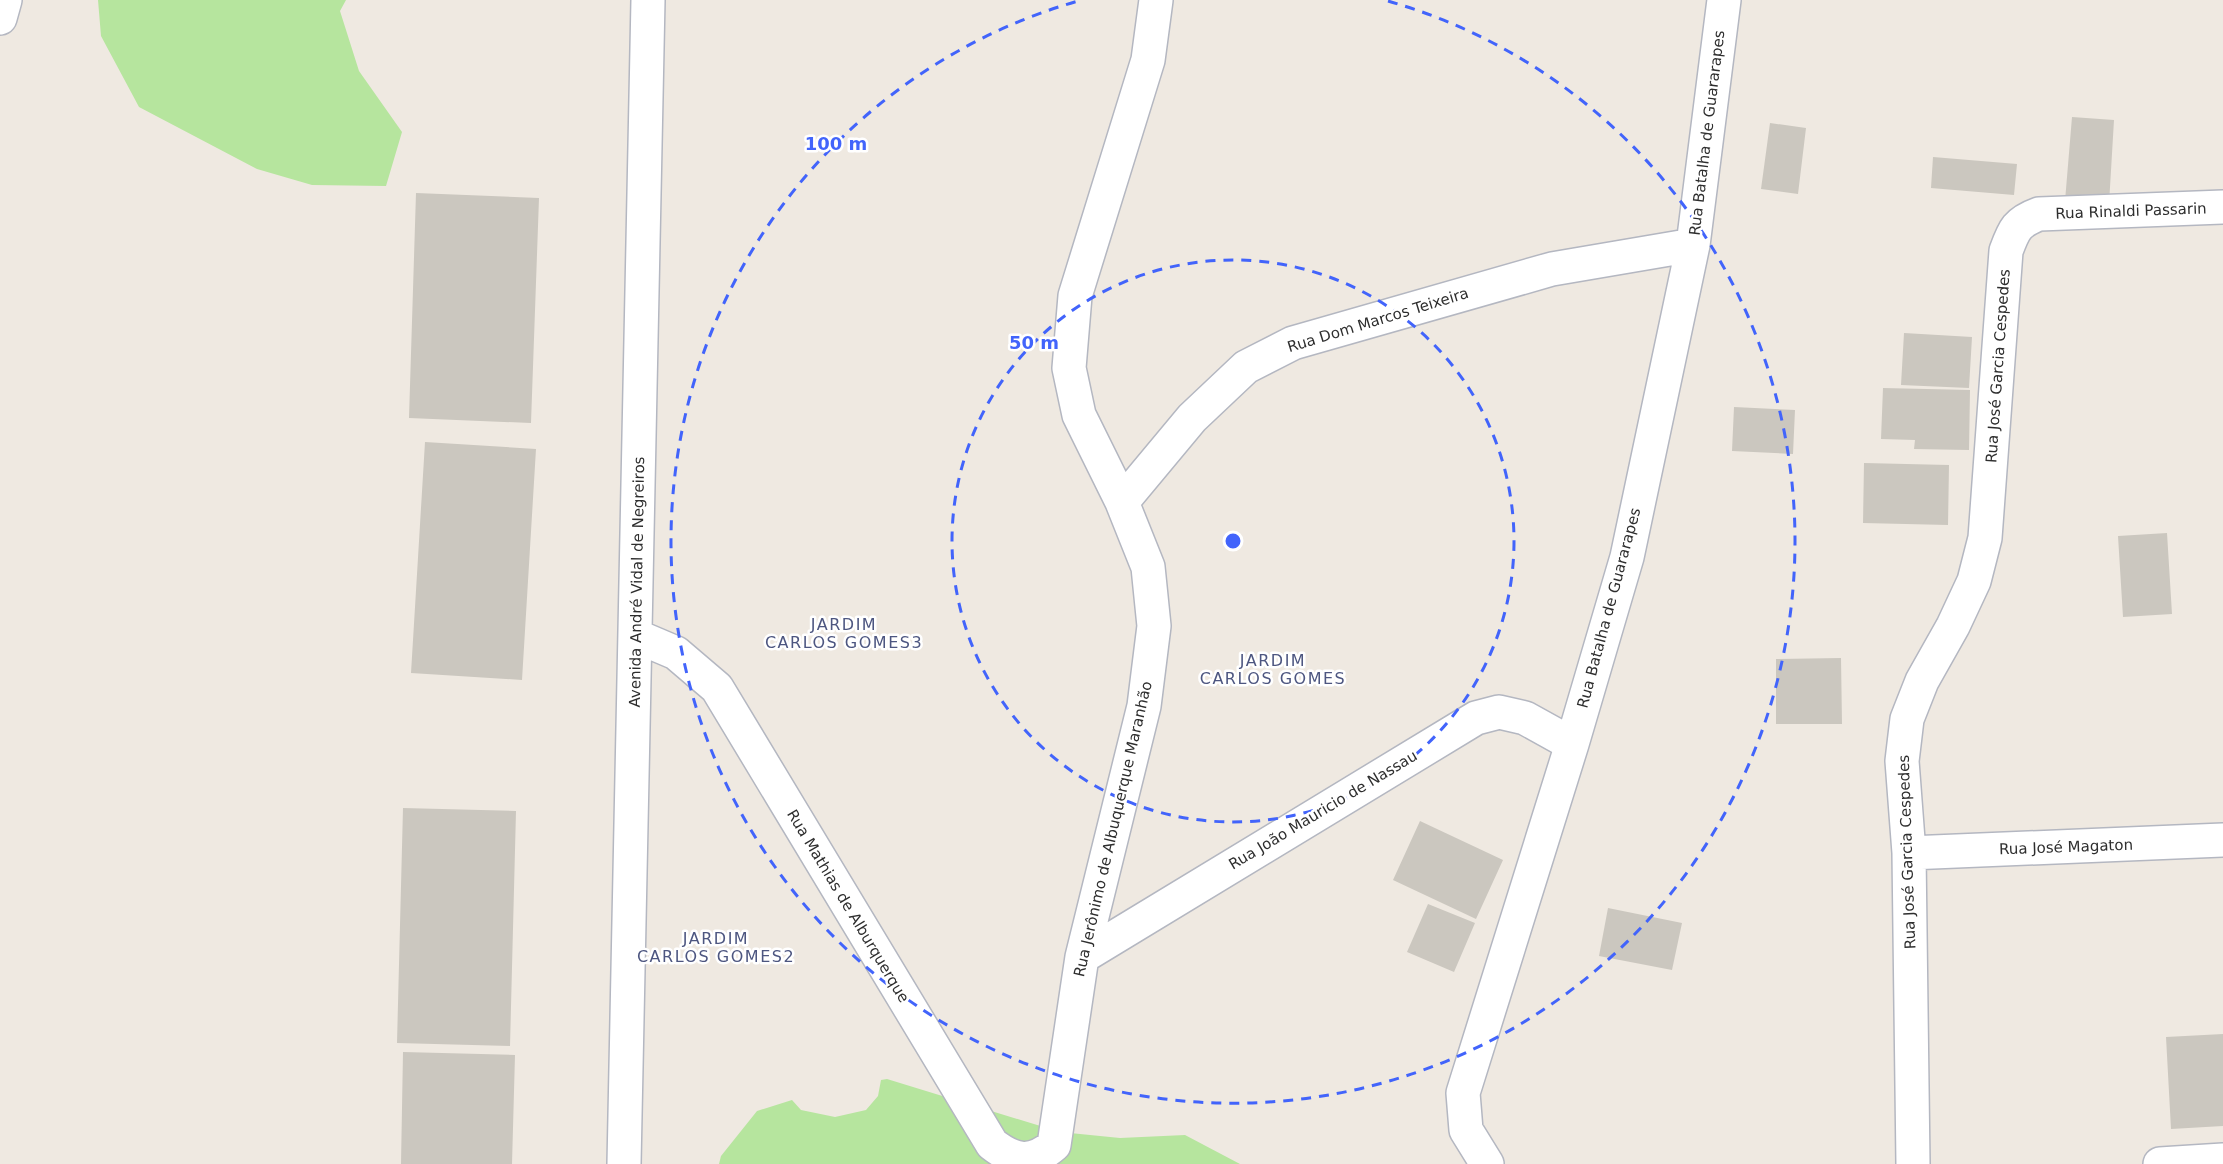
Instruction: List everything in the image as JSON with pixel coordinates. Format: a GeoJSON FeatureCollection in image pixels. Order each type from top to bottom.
{"type":"FeatureCollection","features":[{"type":"Feature","properties":{"kind":"street"},"geometry":{"type":"LineString","coordinates":[[0,18],[5,0]]}},
{"type":"Feature","properties":{"kind":"street","name":"Avenida André Vidal de Negreiros"},"geometry":{"type":"LineString","coordinates":[[624,1164],[648,0]]}},
{"type":"Feature","properties":{"kind":"street","name":"Rua Jerônimo de Albuquerque Maranhão"},"geometry":{"type":"LineString","coordinates":[[1054,1145],[1082,957],[1144,706],[1154,626],[1148,567],[1122,502],[1078,415],[1069,368],[1075,296],[1148,60],[1156,0]]}},
{"type":"Feature","properties":{"kind":"street","name":"Rua Batalha de Guararapes"},"geometry":{"type":"LineString","coordinates":[[1487,1164],[1466,1130],[1463,1093],[1572,744],[1627,557],[1693,245],[1724,0]]}},
{"type":"Feature","properties":{"kind":"street","name":"Rua Rinaldi Passarin"},"geometry":{"type":"LineString","coordinates":[[2039,214],[2223,207]]}},
{"type":"Feature","properties":{"kind":"street","name":"Rua José Garcia Cespedes"},"geometry":{"type":"LineString","coordinates":[[1913,1164],[1909,853],[1902,761],[1907,719],[1922,681],[1953,626],[1974,581],[1985,538],[2006,251],[2013,232],[2023,220],[2039,214]]}},
{"type":"Feature","properties":{"kind":"street","name":"Rua Dom Marcos Teixeira"},"geometry":{"type":"LineString","coordinates":[[1122,502],[1192,418],[1246,367],[1293,343],[1552,269],[1693,245]]}},
{"type":"Feature","properties":{"kind":"street","name":"Rua Mathias de Alburquerque"},"geometry":{"type":"LineString","coordinates":[[636,636],[676,653],[717,688],[992,1144],[1008,1157],[1026,1161],[1042,1158],[1054,1145]]}},
{"type":"Feature","properties":{"kind":"street","name":"Rua João Mauricio de Nassau"},"geometry":{"type":"LineString","coordinates":[[1082,957],[1476,718],[1500,712],[1525,718],[1572,744]]}},
{"type":"Feature","properties":{"kind":"street","name":"Rua José Magaton"},"geometry":{"type":"LineString","coordinates":[[1909,853],[2223,840]]}},
{"type":"Feature","properties":{"kind":"street"},"geometry":{"type":"LineString","coordinates":[[2160,1164],[2223,1160]]}},
{"type":"Feature","properties":{"kind":"green space"},"geometry":{"type":"Polygon","coordinates":[[[98,0],[346,0],[340,11],[359,71],[402,132],[386,186],[312,185],[257,169],[139,107],[101,36],[98,0]]]}},
{"type":"Feature","properties":{"kind":"green space"},"geometry":{"type":"Polygon","coordinates":[[[887,1079],[1060,1132],[1120,1138],[1185,1135],[1240,1164],[719,1164],[721,1156],[757,1111],[792,1100],[801,1110],[835,1117],[866,1110],[878,1096],[881,1080],[887,1079]]]}},
{"type":"Feature","properties":{"kind":"building"},"geometry":{"type":"Polygon","coordinates":[[[2072,117],[2114,120],[2109,204],[2065,201],[2072,117]]]}},
{"type":"Feature","properties":{"kind":"building"},"geometry":{"type":"Polygon","coordinates":[[[1770,123],[1806,128],[1798,194],[1761,189],[1770,123]]]}},
{"type":"Feature","properties":{"kind":"building"},"geometry":{"type":"Polygon","coordinates":[[[1933,157],[2017,164],[2014,195],[1931,188],[1933,157]]]}},
{"type":"Feature","properties":{"kind":"building"},"geometry":{"type":"Polygon","coordinates":[[[416,193],[539,198],[531,423],[409,418],[416,193]]]}},
{"type":"Feature","properties":{"kind":"building"},"geometry":{"type":"Polygon","coordinates":[[[1904,333],[1972,337],[1969,388],[1901,385],[1904,333]]]}},
{"type":"Feature","properties":{"kind":"building"},"geometry":{"type":"Polygon","coordinates":[[[1883,388],[1970,390],[1969,450],[1914,449],[1915,440],[1881,439],[1883,388]]]}},
{"type":"Feature","properties":{"kind":"building"},"geometry":{"type":"Polygon","coordinates":[[[1734,407],[1795,410],[1793,454],[1732,451],[1734,407]]]}},
{"type":"Feature","properties":{"kind":"building"},"geometry":{"type":"Polygon","coordinates":[[[425,442],[536,449],[522,680],[411,673],[425,442]]]}},
{"type":"Feature","properties":{"kind":"building"},"geometry":{"type":"Polygon","coordinates":[[[1864,463],[1949,465],[1948,525],[1863,523],[1864,463]]]}},
{"type":"Feature","properties":{"kind":"building"},"geometry":{"type":"Polygon","coordinates":[[[2167,533],[2172,614],[2123,617],[2118,536],[2167,533]]]}},
{"type":"Feature","properties":{"kind":"building"},"geometry":{"type":"Polygon","coordinates":[[[1841,658],[1842,724],[1776,724],[1776,659],[1841,658]]]}},
{"type":"Feature","properties":{"kind":"building"},"geometry":{"type":"Polygon","coordinates":[[[403,808],[516,811],[510,1046],[397,1043],[403,808]]]}},
{"type":"Feature","properties":{"kind":"building"},"geometry":{"type":"Polygon","coordinates":[[[1420,821],[1503,860],[1476,919],[1393,880],[1420,821]]]}},
{"type":"Feature","properties":{"kind":"building"},"geometry":{"type":"Polygon","coordinates":[[[1428,904],[1475,923],[1454,972],[1407,952],[1428,904]]]}},
{"type":"Feature","properties":{"kind":"building"},"geometry":{"type":"Polygon","coordinates":[[[1608,908],[1682,923],[1672,970],[1599,956],[1608,908]]]}},
{"type":"Feature","properties":{"kind":"building"},"geometry":{"type":"Polygon","coordinates":[[[2223,1034],[2223,1126],[2171,1129],[2166,1037],[2223,1034]]]}},
{"type":"Feature","properties":{"kind":"building"},"geometry":{"type":"Polygon","coordinates":[[[403,1052],[515,1055],[512,1164],[401,1164],[403,1052]]]}},
{"type":"Feature","properties":{"kind":"district","name":"JARDIM CARLOS GOMES3"},"geometry":{"type":"Point","coordinates":[844,633]}},
{"type":"Feature","properties":{"kind":"district","name":"JARDIM CARLOS GOMES"},"geometry":{"type":"Point","coordinates":[1273,669]}},
{"type":"Feature","properties":{"kind":"district","name":"JARDIM CARLOS GOMES2"},"geometry":{"type":"Point","coordinates":[716,947]}}]}
